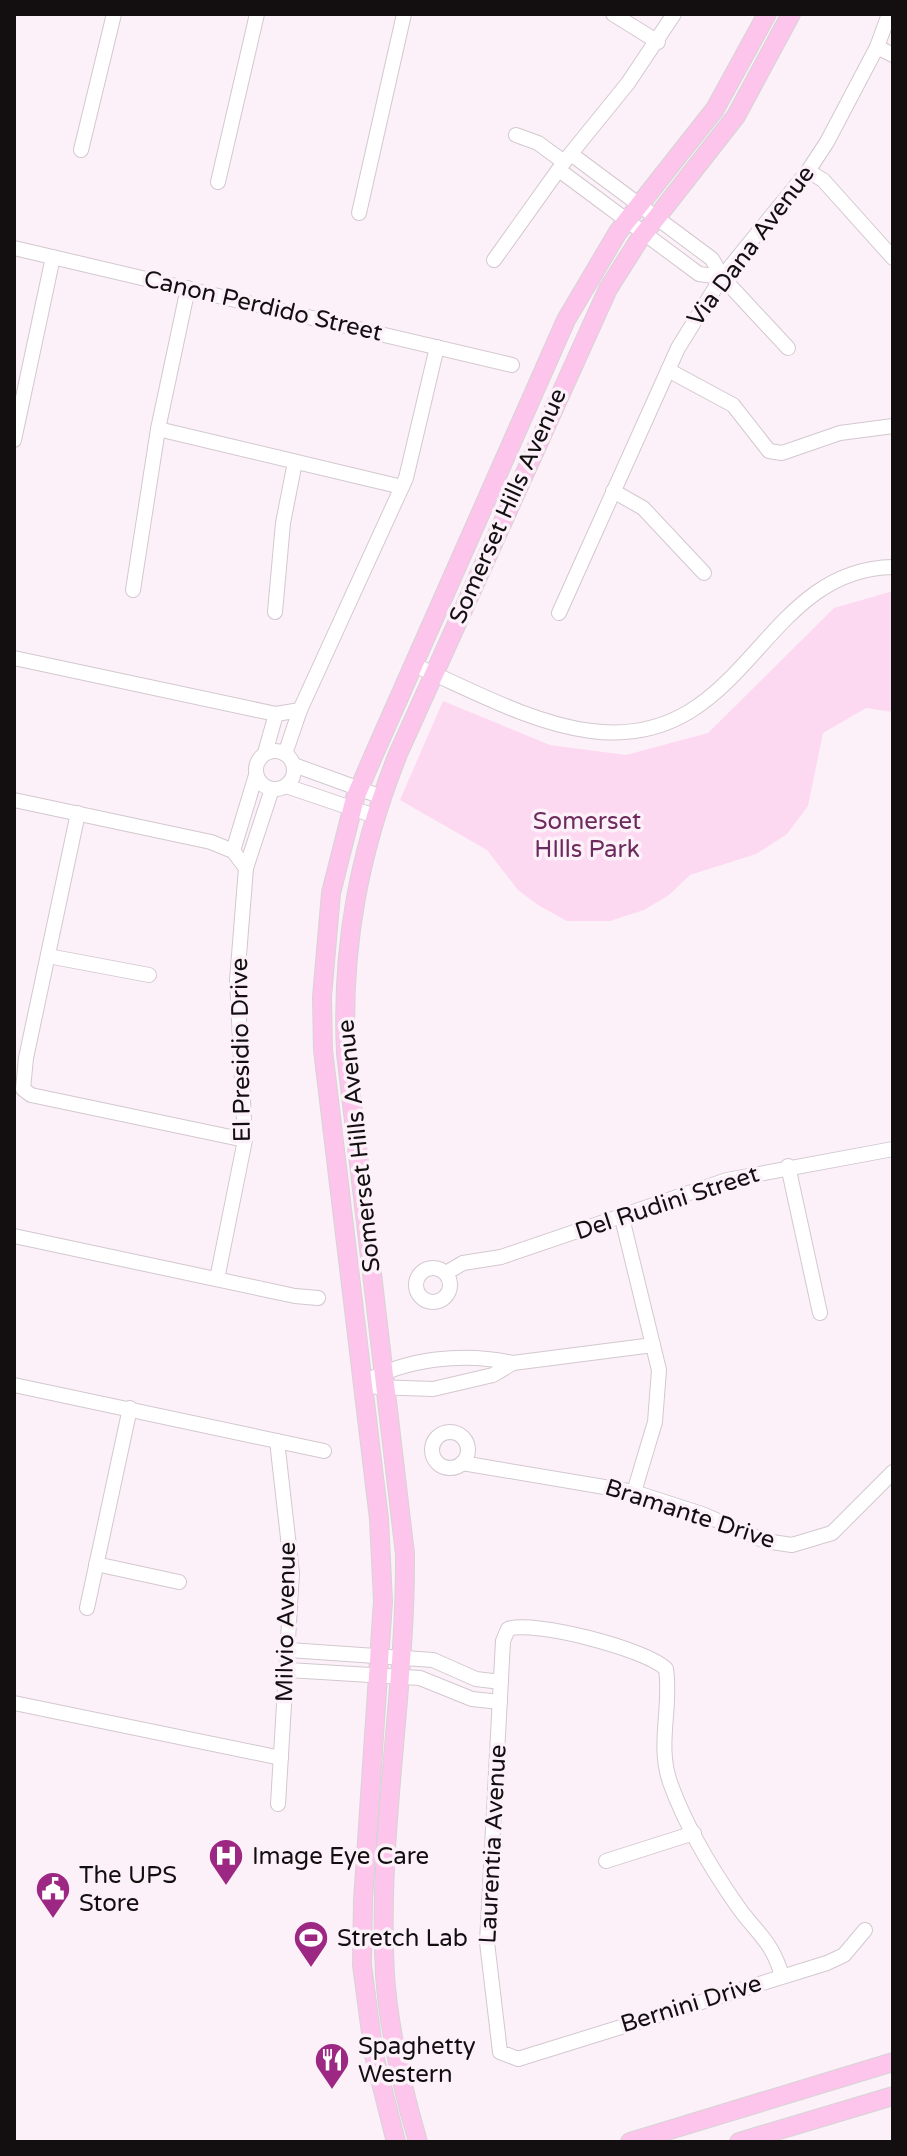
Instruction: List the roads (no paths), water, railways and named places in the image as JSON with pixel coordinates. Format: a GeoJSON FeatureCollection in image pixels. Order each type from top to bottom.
{"type":"FeatureCollection","features":[{"type":"Feature","properties":{"kind":"main road","name":"Somerset Hills Avenue"},"geometry":{"type":"LineString","coordinates":[[396,2142],[367,2013],[362,1965],[364,1888],[379,1676],[382,1564],[322,1017],[331,893],[360,789],[566,320],[627,221],[715,109],[767,14]]}},
{"type":"Feature","properties":{"kind":"main road","name":"Somerset Hills Avenue"},"geometry":{"type":"LineString","coordinates":[[418,2142],[389,2012],[384,1947],[405,1554],[345,1024],[350,914],[382,797],[593,317],[644,234],[736,116],[791,14]]}},
{"type":"Feature","properties":{"kind":"main road"},"geometry":{"type":"LineString","coordinates":[[364,1888],[386,1890]]}},
{"type":"Feature","properties":{"kind":"main road"},"geometry":{"type":"LineString","coordinates":[[630,2142],[893,2062]]}},
{"type":"Feature","properties":{"kind":"main road"},"geometry":{"type":"LineString","coordinates":[[739,2142],[893,2096]]}},
{"type":"Feature","properties":{"kind":"street"},"geometry":{"type":"LineString","coordinates":[[81,150],[114,14]]}},
{"type":"Feature","properties":{"kind":"street"},"geometry":{"type":"LineString","coordinates":[[218,182],[257,14]]}},
{"type":"Feature","properties":{"kind":"street"},"geometry":{"type":"LineString","coordinates":[[359,213],[404,14]]}},
{"type":"Feature","properties":{"kind":"street"},"geometry":{"type":"LineString","coordinates":[[613,14],[658,42]]}},
{"type":"Feature","properties":{"kind":"street"},"geometry":{"type":"LineString","coordinates":[[494,260],[658,42],[674,14]]}},
{"type":"Feature","properties":{"kind":"street","name":"Via Dana Avenue"},"geometry":{"type":"LineString","coordinates":[[559,613],[668,370],[696,315],[722,277],[808,171],[877,47],[889,14]]}},
{"type":"Feature","properties":{"kind":"street"},"geometry":{"type":"LineString","coordinates":[[877,47],[893,55]]}},
{"type":"Feature","properties":{"kind":"street"},"geometry":{"type":"LineString","coordinates":[[516,135],[538,143],[639,205],[712,259],[722,277],[788,348]]}},
{"type":"Feature","properties":{"kind":"street"},"geometry":{"type":"LineString","coordinates":[[565,162],[644,234],[699,274],[722,277]]}},
{"type":"Feature","properties":{"kind":"street"},"geometry":{"type":"LineString","coordinates":[[808,171],[823,180],[893,258]]}},
{"type":"Feature","properties":{"kind":"street","name":"Canon Perdido Street"},"geometry":{"type":"LineString","coordinates":[[14,248],[512,365]]}},
{"type":"Feature","properties":{"kind":"street"},"geometry":{"type":"LineString","coordinates":[[14,440],[53,257]]}},
{"type":"Feature","properties":{"kind":"street"},"geometry":{"type":"LineString","coordinates":[[133,590],[158,429],[188,288]]}},
{"type":"Feature","properties":{"kind":"street"},"geometry":{"type":"LineString","coordinates":[[375,816],[279,787],[264,786],[256,775],[257,763],[289,713],[402,487],[413,453],[437,347]]}},
{"type":"Feature","properties":{"kind":"street"},"geometry":{"type":"LineString","coordinates":[[668,370],[733,405],[769,451],[782,453],[840,433],[893,426]]}},
{"type":"Feature","properties":{"kind":"street"},"geometry":{"type":"LineString","coordinates":[[158,429],[402,487]]}},
{"type":"Feature","properties":{"kind":"street"},"geometry":{"type":"LineString","coordinates":[[275,612],[283,523],[295,462]]}},
{"type":"Feature","properties":{"kind":"street"},"geometry":{"type":"LineString","coordinates":[[613,491],[643,508],[704,573]]}},
{"type":"Feature","properties":{"kind":"street"},"geometry":{"type":"LineString","coordinates":[[414,665],[554,724],[611,732],[653,727],[688,714],[720,692],[799,604],[816,592],[852,574],[893,567]]}},
{"type":"Feature","properties":{"kind":"street"},"geometry":{"type":"LineString","coordinates":[[14,658],[289,713]]}},
{"type":"Feature","properties":{"kind":"street"},"geometry":{"type":"LineString","coordinates":[[279,787],[292,779],[289,713]]}},
{"type":"Feature","properties":{"kind":"street"},"geometry":{"type":"LineString","coordinates":[[265,753],[276,750],[290,760],[382,797]]}},
{"type":"Feature","properties":{"kind":"street","name":"El Presidio Drive"},"geometry":{"type":"LineString","coordinates":[[217,1279],[245,1140],[237,980],[240,859],[256,775]]}},
{"type":"Feature","properties":{"kind":"street","name":"El Presidio Drive"},"geometry":{"type":"LineString","coordinates":[[240,859],[279,787]]}},
{"type":"Feature","properties":{"kind":"street"},"geometry":{"type":"LineString","coordinates":[[14,800],[211,842],[240,859]]}},
{"type":"Feature","properties":{"kind":"street"},"geometry":{"type":"LineString","coordinates":[[78,813],[23,1089],[31,1095],[245,1140]]}},
{"type":"Feature","properties":{"kind":"street"},"geometry":{"type":"LineString","coordinates":[[48,956],[149,975]]}},
{"type":"Feature","properties":{"kind":"street","name":"Del Rudini Street"},"geometry":{"type":"LineString","coordinates":[[446,1273],[463,1263],[501,1257],[727,1180],[788,1166],[893,1149]]}},
{"type":"Feature","properties":{"kind":"street"},"geometry":{"type":"LineString","coordinates":[[788,1166],[820,1313]]}},
{"type":"Feature","properties":{"kind":"street"},"geometry":{"type":"LineString","coordinates":[[622,1218],[659,1370],[658,1406],[634,1492]]}},
{"type":"Feature","properties":{"kind":"street"},"geometry":{"type":"LineString","coordinates":[[14,1236],[318,1298]]}},
{"type":"Feature","properties":{"kind":"street"},"geometry":{"type":"LineString","coordinates":[[363,1383],[384,1380],[430,1358],[495,1359],[513,1363],[653,1345]]}},
{"type":"Feature","properties":{"kind":"street"},"geometry":{"type":"LineString","coordinates":[[384,1380],[433,1389],[493,1375],[513,1363]]}},
{"type":"Feature","properties":{"kind":"street"},"geometry":{"type":"LineString","coordinates":[[14,1385],[324,1451]]}},
{"type":"Feature","properties":{"kind":"street"},"geometry":{"type":"LineString","coordinates":[[87,1608],[130,1408]]}},
{"type":"Feature","properties":{"kind":"street","name":"Milvio Avenue"},"geometry":{"type":"LineString","coordinates":[[277,1441],[292,1573],[278,1804]]}},
{"type":"Feature","properties":{"kind":"street","name":"Bramante Drive"},"geometry":{"type":"LineString","coordinates":[[462,1463],[634,1492],[702,1514],[765,1541],[792,1545],[832,1533],[893,1472]]}},
{"type":"Feature","properties":{"kind":"street"},"geometry":{"type":"LineString","coordinates":[[96,1564],[179,1582]]}},
{"type":"Feature","properties":{"kind":"street","name":"Laurentia Avenue"},"geometry":{"type":"LineString","coordinates":[[507,2057],[500,2052],[498,2044],[487,1942],[503,1641],[508,1629],[525,1627],[581,1635],[641,1655],[666,1669],[664,1757],[669,1782],[694,1833]]}},
{"type":"Feature","properties":{"kind":"street"},"geometry":{"type":"LineString","coordinates":[[289,1650],[433,1660],[476,1679],[501,1682]]}},
{"type":"Feature","properties":{"kind":"street"},"geometry":{"type":"LineString","coordinates":[[288,1670],[428,1679],[472,1699],[500,1702]]}},
{"type":"Feature","properties":{"kind":"street"},"geometry":{"type":"LineString","coordinates":[[14,1703],[281,1758]]}},
{"type":"Feature","properties":{"kind":"street"},"geometry":{"type":"LineString","coordinates":[[606,1861],[694,1833],[738,1907],[768,1940],[782,1976]]}},
{"type":"Feature","properties":{"kind":"street","name":"Bernini Drive"},"geometry":{"type":"LineString","coordinates":[[507,2057],[518,2059],[844,1955],[865,1930]]}},
{"type":"Feature","properties":{"kind":"place","name":"Image Eye Care"},"geometry":{"type":"Point","coordinates":[226,1887]}},
{"type":"Feature","properties":{"kind":"place","name":"The UPS Store"},"geometry":{"type":"Point","coordinates":[53,1920]}},
{"type":"Feature","properties":{"kind":"place","name":"Stretch Lab"},"geometry":{"type":"Point","coordinates":[311,1969]}},
{"type":"Feature","properties":{"kind":"place","name":"Spaghetty Western"},"geometry":{"type":"Point","coordinates":[332,2091]}},
{"type":"Feature","properties":{"kind":"park label","name":"Somerset HIlls Park"},"geometry":{"type":"Point","coordinates":[587,835]}}]}
